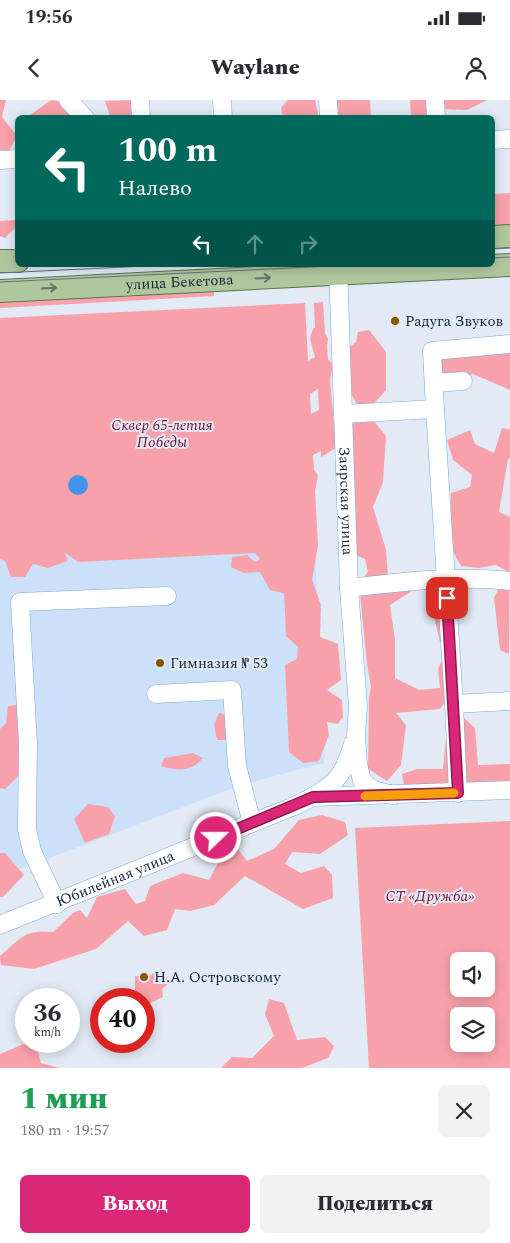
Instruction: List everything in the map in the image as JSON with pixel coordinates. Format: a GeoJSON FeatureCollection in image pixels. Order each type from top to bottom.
{"type":"FeatureCollection","features":[{"type":"Feature","properties":{"kind":"main road"},"geometry":{"type":"LineString","coordinates":[[495,237],[510,236]]}},
{"type":"Feature","properties":{"kind":"main road"},"geometry":{"type":"LineString","coordinates":[[0,261],[15,260]]}},
{"type":"Feature","properties":{"kind":"main road","name":"улица Бекетова"},"geometry":{"type":"LineString","coordinates":[[495,265],[510,265]]}},
{"type":"Feature","properties":{"kind":"main road","name":"улица Бекетова"},"geometry":{"type":"LineString","coordinates":[[0,290],[338,269],[424,267]]}},
{"type":"Feature","properties":{"kind":"street"},"geometry":{"type":"LineString","coordinates":[[68,100],[82,115]]}},
{"type":"Feature","properties":{"kind":"street"},"geometry":{"type":"LineString","coordinates":[[140,100],[141,115]]}},
{"type":"Feature","properties":{"kind":"street"},"geometry":{"type":"LineString","coordinates":[[222,100],[223,115]]}},
{"type":"Feature","properties":{"kind":"street"},"geometry":{"type":"LineString","coordinates":[[328,100],[329,115]]}},
{"type":"Feature","properties":{"kind":"street"},"geometry":{"type":"LineString","coordinates":[[435,100],[436,115]]}},
{"type":"Feature","properties":{"kind":"street"},"geometry":{"type":"LineString","coordinates":[[495,140],[510,139]]}},
{"type":"Feature","properties":{"kind":"street"},"geometry":{"type":"LineString","coordinates":[[0,160],[15,159]]}},
{"type":"Feature","properties":{"kind":"street","name":"Заярская улица"},"geometry":{"type":"LineString","coordinates":[[338,269],[349,588],[358,706],[356,736]]}},
{"type":"Feature","properties":{"kind":"street"},"geometry":{"type":"LineString","coordinates":[[458,793],[432,351],[510,344]]}},
{"type":"Feature","properties":{"kind":"street"},"geometry":{"type":"LineString","coordinates":[[434,383],[463,381]]}},
{"type":"Feature","properties":{"kind":"street"},"geometry":{"type":"LineString","coordinates":[[344,414],[435,409]]}},
{"type":"Feature","properties":{"kind":"street"},"geometry":{"type":"LineString","coordinates":[[349,588],[446,580],[495,579],[510,581]]}},
{"type":"Feature","properties":{"kind":"street"},"geometry":{"type":"LineString","coordinates":[[57,904],[32,851],[27,828],[28,744],[20,602],[167,596]]}},
{"type":"Feature","properties":{"kind":"street"},"geometry":{"type":"LineString","coordinates":[[156,694],[232,690],[237,766],[252,823]]}},
{"type":"Feature","properties":{"kind":"street"},"geometry":{"type":"LineString","coordinates":[[454,704],[510,701]]}},
{"type":"Feature","properties":{"kind":"street"},"geometry":{"type":"LineString","coordinates":[[356,736],[358,764],[362,781],[373,790],[393,795]]}},
{"type":"Feature","properties":{"kind":"street","name":"Юбилейная улица"},"geometry":{"type":"LineString","coordinates":[[0,925],[57,904],[313,797],[331,784],[344,768],[356,736]]}},
{"type":"Feature","properties":{"kind":"street","name":"Юбилейная улица"},"geometry":{"type":"LineString","coordinates":[[313,797],[510,790]]}},
{"type":"Feature","properties":{"kind":"shaded area","name":"Гимназия № 53"},"geometry":{"type":"Polygon","coordinates":[[[315,550],[324,763],[241,785],[0,877],[0,554],[64,552],[78,562],[315,550]]]}},
{"type":"Feature","properties":{"kind":"green space"},"geometry":{"type":"Polygon","coordinates":[[[0,100],[6,100],[2,117],[15,133],[15,140],[9,151],[0,150],[0,100]]]}},
{"type":"Feature","properties":{"kind":"green space"},"geometry":{"type":"Polygon","coordinates":[[[51,100],[61,102],[71,115],[30,115],[51,100]]]}},
{"type":"Feature","properties":{"kind":"green space"},"geometry":{"type":"Polygon","coordinates":[[[137,100],[140,115],[110,115],[105,101],[137,100]]]}},
{"type":"Feature","properties":{"kind":"green space"},"geometry":{"type":"Polygon","coordinates":[[[288,100],[315,100],[318,114],[283,115],[281,108],[288,100]]]}},
{"type":"Feature","properties":{"kind":"green space"},"geometry":{"type":"Polygon","coordinates":[[[332,100],[370,100],[371,115],[334,115],[332,100]]]}},
{"type":"Feature","properties":{"kind":"green space"},"geometry":{"type":"Polygon","coordinates":[[[410,100],[487,100],[467,110],[443,109],[444,115],[411,115],[410,100]]]}},
{"type":"Feature","properties":{"kind":"green space"},"geometry":{"type":"Polygon","coordinates":[[[510,193],[510,229],[495,229],[495,194],[510,193]]]}},
{"type":"Feature","properties":{"kind":"green space"},"geometry":{"type":"Polygon","coordinates":[[[15,220],[15,228],[5,238],[0,236],[0,221],[15,220]]]}},
{"type":"Feature","properties":{"kind":"green space"},"geometry":{"type":"Polygon","coordinates":[[[214,290],[214,296],[0,308],[0,301],[214,290]]]}},
{"type":"Feature","properties":{"kind":"green space","name":"Сквер 65-летия Победы"},"geometry":{"type":"Polygon","coordinates":[[[323,302],[325,333],[328,339],[328,359],[333,365],[330,380],[336,448],[321,457],[321,451],[313,455],[314,470],[318,475],[315,491],[318,545],[312,580],[321,605],[320,637],[338,644],[341,680],[327,690],[342,700],[343,717],[338,724],[327,722],[329,735],[319,761],[303,763],[289,752],[285,665],[297,659],[298,647],[286,636],[284,593],[270,590],[260,572],[244,573],[231,567],[232,557],[247,555],[255,562],[260,559],[255,553],[78,562],[64,552],[68,561],[48,568],[33,564],[25,577],[11,577],[5,561],[0,559],[0,318],[305,303],[308,361],[315,357],[310,339],[313,328],[315,328],[314,303],[323,302]],[[318,389],[310,394],[311,414],[319,410],[318,389]]]}},
{"type":"Feature","properties":{"kind":"green space"},"geometry":{"type":"Polygon","coordinates":[[[369,330],[386,352],[386,390],[370,408],[360,409],[350,392],[346,350],[356,342],[358,332],[369,330]]]}},
{"type":"Feature","properties":{"kind":"green space"},"geometry":{"type":"Polygon","coordinates":[[[451,341],[484,342],[495,354],[510,350],[510,390],[473,374],[451,380],[429,366],[451,341]]]}},
{"type":"Feature","properties":{"kind":"green space"},"geometry":{"type":"Polygon","coordinates":[[[361,420],[374,421],[386,436],[383,482],[373,507],[386,550],[388,575],[403,579],[441,570],[448,641],[440,642],[433,613],[435,593],[418,587],[390,605],[395,640],[395,678],[419,690],[440,688],[438,669],[446,651],[455,654],[462,679],[440,709],[396,713],[406,725],[401,765],[387,781],[368,769],[369,697],[371,687],[359,583],[368,572],[365,559],[353,554],[349,425],[361,420]]]}},
{"type":"Feature","properties":{"kind":"green space"},"geometry":{"type":"Polygon","coordinates":[[[502,428],[510,430],[510,458],[508,459],[499,512],[510,517],[509,654],[500,650],[494,598],[507,571],[496,565],[479,568],[461,566],[451,548],[451,493],[470,487],[472,475],[453,460],[447,440],[470,430],[475,444],[494,453],[502,428]]]}},
{"type":"Feature","properties":{"kind":"green space"},"geometry":{"type":"Polygon","coordinates":[[[19,705],[20,774],[5,789],[0,788],[0,729],[6,723],[8,706],[19,705]]]}},
{"type":"Feature","properties":{"kind":"green space"},"geometry":{"type":"Polygon","coordinates":[[[219,713],[230,716],[227,740],[217,740],[214,725],[219,713]]]}},
{"type":"Feature","properties":{"kind":"green space"},"geometry":{"type":"Polygon","coordinates":[[[464,718],[475,728],[478,765],[510,764],[510,793],[434,793],[404,785],[402,774],[417,769],[443,769],[446,738],[464,718]]]}},
{"type":"Feature","properties":{"kind":"green space"},"geometry":{"type":"Polygon","coordinates":[[[193,753],[203,758],[194,766],[184,769],[173,769],[161,766],[164,758],[193,753]]]}},
{"type":"Feature","properties":{"kind":"green space"},"geometry":{"type":"Polygon","coordinates":[[[88,804],[108,807],[115,816],[109,834],[85,843],[74,819],[88,804]]]}},
{"type":"Feature","properties":{"kind":"green space"},"geometry":{"type":"Polygon","coordinates":[[[322,815],[345,822],[348,835],[320,854],[292,852],[285,864],[301,873],[324,866],[332,875],[333,898],[303,909],[245,876],[214,905],[190,911],[175,909],[167,930],[144,936],[128,921],[96,949],[34,969],[1,965],[0,956],[23,936],[35,932],[53,932],[73,913],[80,910],[87,918],[97,897],[125,889],[136,904],[145,901],[150,886],[183,873],[209,880],[226,847],[234,844],[247,861],[274,849],[299,820],[322,815]]]}},
{"type":"Feature","properties":{"kind":"green space","name":"СТ «Дружба»"},"geometry":{"type":"Polygon","coordinates":[[[510,821],[510,1068],[369,1068],[355,828],[510,821]]]}},
{"type":"Feature","properties":{"kind":"green space"},"geometry":{"type":"Polygon","coordinates":[[[0,853],[5,853],[24,875],[3,897],[0,897],[0,853]]]}},
{"type":"Feature","properties":{"kind":"green space"},"geometry":{"type":"Polygon","coordinates":[[[161,969],[170,982],[162,989],[163,997],[155,1001],[155,988],[135,988],[135,976],[149,976],[161,969]]]}},
{"type":"Feature","properties":{"kind":"green space"},"geometry":{"type":"Polygon","coordinates":[[[269,999],[284,1003],[297,1040],[325,1037],[334,1046],[328,1058],[302,1068],[221,1068],[232,1057],[252,1058],[274,1036],[265,1014],[269,999]]]}},
{"type":"Feature","properties":{"kind":"green space"},"geometry":{"type":"Polygon","coordinates":[[[15,1048],[15,1053],[38,1053],[41,1063],[59,1068],[0,1068],[0,1054],[15,1048]]]}},
{"type":"Feature","properties":{"kind":"water"},"geometry":{"type":"Polygon","coordinates":[[[78,475],[85,478],[88,485],[85,492],[78,495],[71,492],[68,485],[71,478],[78,475]]]}},
{"type":"Feature","properties":{"kind":"tram line"},"geometry":{"type":"LineString","coordinates":[[495,249],[510,248]]}},
{"type":"Feature","properties":{"kind":"tram line"},"geometry":{"type":"LineString","coordinates":[[495,258],[510,257]]}},
{"type":"Feature","properties":{"kind":"tram line"},"geometry":{"type":"LineString","coordinates":[[0,273],[125,267]]}},
{"type":"Feature","properties":{"kind":"tram line"},"geometry":{"type":"LineString","coordinates":[[0,282],[311,267]]}},
{"type":"Feature","properties":{"kind":"slow traffic"},"geometry":{"type":"LineString","coordinates":[[365,796],[454,793]]}},
{"type":"Feature","properties":{"kind":"place","name":"Радуга Звуков"},"geometry":{"type":"Point","coordinates":[395,321]}},
{"type":"Feature","properties":{"kind":"place","name":"Гимназия № 53"},"geometry":{"type":"Point","coordinates":[160,663]}},
{"type":"Feature","properties":{"kind":"place","name":"Н.А. Островскому"},"geometry":{"type":"Point","coordinates":[144,977]}},
{"type":"Feature","properties":{"kind":"route"},"geometry":{"type":"LineString","coordinates":[[216,838],[313,797],[458,793],[447,598]]}}]}
